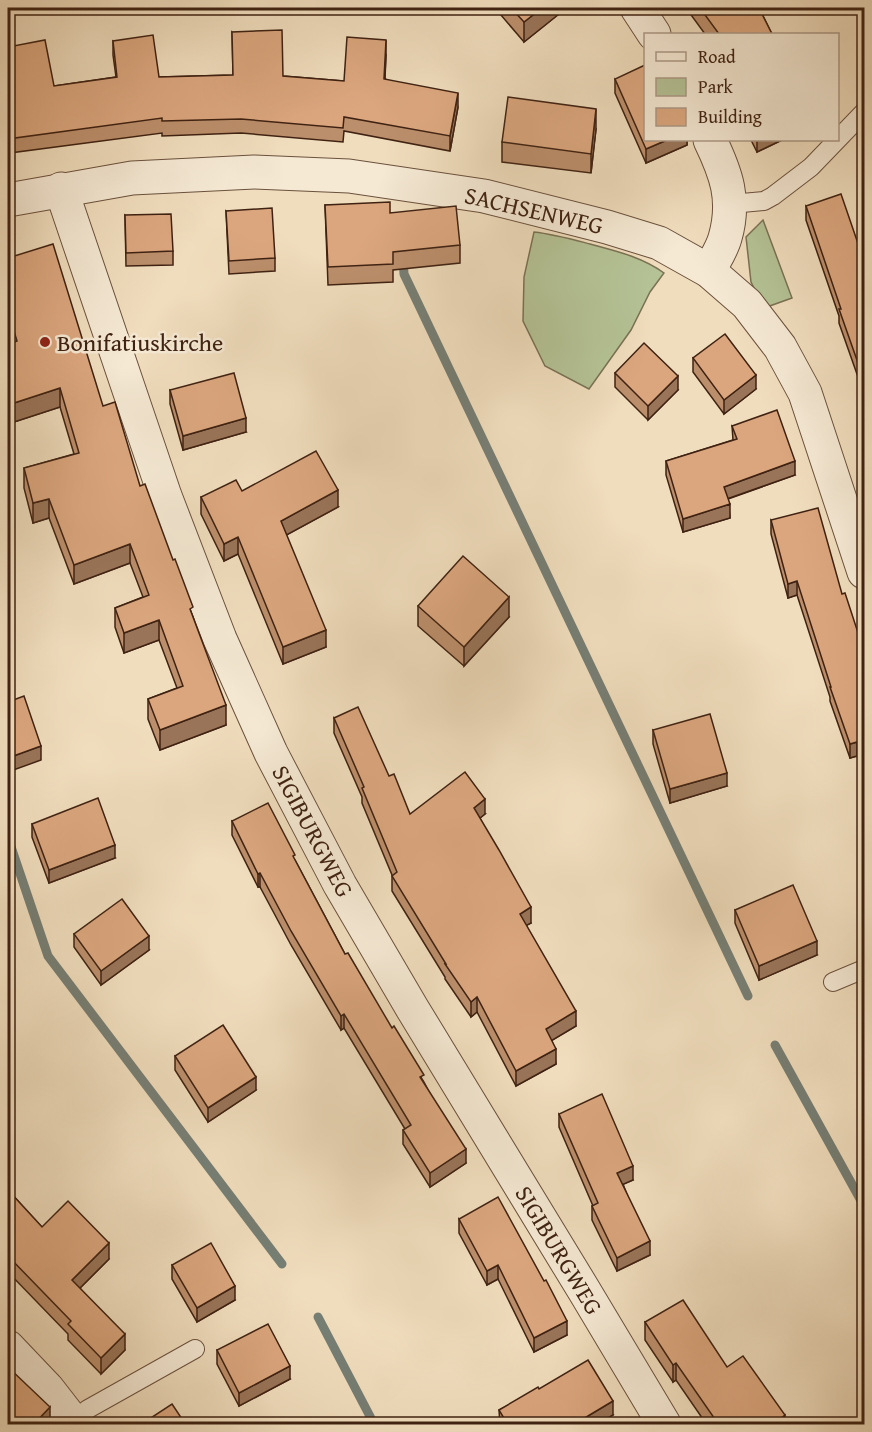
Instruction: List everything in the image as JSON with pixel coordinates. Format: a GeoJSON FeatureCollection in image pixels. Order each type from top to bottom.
{"type":"FeatureCollection","features":[{"type":"Feature","properties":{"kind":"street"},"geometry":{"type":"LineString","coordinates":[[637,8],[653,33]]}},
{"type":"Feature","properties":{"kind":"street"},"geometry":{"type":"LineString","coordinates":[[709,271],[725,239],[730,204],[722,165],[710,141]]}},
{"type":"Feature","properties":{"kind":"street","name":"SACHSENWEG"},"geometry":{"type":"LineString","coordinates":[[8,200],[132,178],[243,173],[349,176],[484,196],[607,227],[659,243],[709,271],[747,304],[780,347],[805,393],[864,572]]}},
{"type":"Feature","properties":{"kind":"street","name":"SIGIBURGWEG"},"geometry":{"type":"LineString","coordinates":[[62,189],[165,496],[220,639],[271,753],[340,885],[664,1425]]}},
{"type":"Feature","properties":{"kind":"street"},"geometry":{"type":"LineString","coordinates":[[8,1347],[47,1388],[73,1424]]}},
{"type":"Feature","properties":{"kind":"lane"},"geometry":{"type":"LineString","coordinates":[[839,138],[864,112]]}},
{"type":"Feature","properties":{"kind":"lane"},"geometry":{"type":"LineString","coordinates":[[730,204],[764,201],[773,196],[811,167],[836,141]]}},
{"type":"Feature","properties":{"kind":"lane"},"geometry":{"type":"LineString","coordinates":[[833,982],[864,969]]}},
{"type":"Feature","properties":{"kind":"lane"},"geometry":{"type":"LineString","coordinates":[[73,1424],[88,1409],[195,1349]]}},
{"type":"Feature","properties":{"kind":"green space"},"geometry":{"type":"Polygon","coordinates":[[[763,220],[792,298],[764,308],[751,282],[746,237],[763,220]]]}},
{"type":"Feature","properties":{"kind":"green space"},"geometry":{"type":"Polygon","coordinates":[[[534,232],[619,252],[647,263],[664,273],[650,292],[631,330],[589,389],[545,366],[523,321],[524,277],[534,232]]]}},
{"type":"Feature","properties":{"kind":"building"},"geometry":{"type":"Polygon","coordinates":[[[511,8],[542,8],[524,22],[511,8]]]}},
{"type":"Feature","properties":{"kind":"building"},"geometry":{"type":"Polygon","coordinates":[[[700,8],[759,8],[772,33],[718,33],[700,8]]]}},
{"type":"Feature","properties":{"kind":"building"},"geometry":{"type":"Polygon","coordinates":[[[282,30],[283,76],[344,81],[347,37],[386,40],[384,79],[458,93],[450,136],[344,117],[343,128],[241,119],[162,121],[162,118],[8,139],[8,47],[45,40],[54,86],[117,77],[113,41],[153,35],[159,77],[233,75],[232,32],[282,30]]]}},
{"type":"Feature","properties":{"kind":"building"},"geometry":{"type":"Polygon","coordinates":[[[644,65],[644,141],[665,141],[646,149],[615,79],[644,65]]]}},
{"type":"Feature","properties":{"kind":"building"},"geometry":{"type":"Polygon","coordinates":[[[508,97],[596,109],[591,154],[502,142],[508,97]]]}},
{"type":"Feature","properties":{"kind":"building"},"geometry":{"type":"Polygon","coordinates":[[[841,194],[864,261],[864,361],[858,363],[806,206],[841,194]]]}},
{"type":"Feature","properties":{"kind":"building"},"geometry":{"type":"Polygon","coordinates":[[[390,202],[390,213],[456,206],[460,245],[393,252],[393,264],[328,267],[325,205],[390,202]]]}},
{"type":"Feature","properties":{"kind":"building"},"geometry":{"type":"Polygon","coordinates":[[[272,208],[275,258],[229,261],[226,211],[272,208]]]}},
{"type":"Feature","properties":{"kind":"building"},"geometry":{"type":"Polygon","coordinates":[[[171,214],[173,251],[126,253],[125,215],[171,214]]]}},
{"type":"Feature","properties":{"kind":"building"},"geometry":{"type":"Polygon","coordinates":[[[53,244],[103,406],[115,402],[140,486],[145,484],[173,560],[175,559],[193,607],[190,609],[226,705],[160,730],[148,699],[183,686],[159,620],[124,633],[115,608],[149,595],[130,544],[74,565],[49,499],[33,503],[24,468],[79,453],[60,388],[8,405],[8,344],[17,341],[8,311],[8,258],[53,244]]]}},
{"type":"Feature","properties":{"kind":"building"},"geometry":{"type":"Polygon","coordinates":[[[725,334],[756,375],[724,400],[693,358],[725,334]]]}},
{"type":"Feature","properties":{"kind":"building"},"geometry":{"type":"Polygon","coordinates":[[[644,343],[678,376],[648,406],[615,373],[644,343]]]}},
{"type":"Feature","properties":{"kind":"building"},"geometry":{"type":"Polygon","coordinates":[[[234,373],[246,418],[183,436],[170,390],[234,373]]]}},
{"type":"Feature","properties":{"kind":"building"},"geometry":{"type":"Polygon","coordinates":[[[777,410],[795,461],[724,487],[730,504],[683,519],[666,461],[737,439],[732,426],[777,410]]]}},
{"type":"Feature","properties":{"kind":"building"},"geometry":{"type":"Polygon","coordinates":[[[316,451],[338,490],[281,521],[326,630],[283,647],[238,537],[224,544],[201,497],[236,480],[242,491],[316,451]]]}},
{"type":"Feature","properties":{"kind":"building"},"geometry":{"type":"Polygon","coordinates":[[[818,508],[842,594],[845,593],[862,645],[860,645],[864,657],[864,762],[857,742],[850,744],[797,581],[788,584],[771,520],[818,508]]]}},
{"type":"Feature","properties":{"kind":"building"},"geometry":{"type":"Polygon","coordinates":[[[463,556],[509,597],[464,647],[418,606],[463,556]]]}},
{"type":"Feature","properties":{"kind":"building"},"geometry":{"type":"Polygon","coordinates":[[[24,696],[41,746],[8,758],[8,702],[24,696]]]}},
{"type":"Feature","properties":{"kind":"building"},"geometry":{"type":"Polygon","coordinates":[[[358,707],[389,776],[394,774],[410,814],[465,772],[485,799],[474,808],[531,907],[520,914],[576,1011],[546,1029],[556,1049],[516,1071],[477,997],[471,1002],[445,964],[392,876],[397,872],[334,718],[358,707]]]}},
{"type":"Feature","properties":{"kind":"building"},"geometry":{"type":"Polygon","coordinates":[[[710,714],[727,773],[670,789],[653,730],[710,714]]]}},
{"type":"Feature","properties":{"kind":"building"},"geometry":{"type":"Polygon","coordinates":[[[98,798],[115,845],[49,870],[32,824],[98,798]]]}},
{"type":"Feature","properties":{"kind":"building"},"geometry":{"type":"Polygon","coordinates":[[[268,803],[295,855],[293,856],[345,954],[348,953],[392,1028],[394,1026],[424,1075],[420,1077],[466,1149],[430,1173],[403,1130],[411,1125],[344,1014],[341,1016],[260,873],[258,874],[232,821],[268,803]]]}},
{"type":"Feature","properties":{"kind":"building"},"geometry":{"type":"Polygon","coordinates":[[[793,885],[817,941],[759,966],[735,910],[793,885]]]}},
{"type":"Feature","properties":{"kind":"building"},"geometry":{"type":"Polygon","coordinates":[[[122,899],[149,936],[101,971],[74,934],[122,899]]]}},
{"type":"Feature","properties":{"kind":"building"},"geometry":{"type":"Polygon","coordinates":[[[223,1025],[256,1077],[208,1108],[175,1056],[223,1025]]]}},
{"type":"Feature","properties":{"kind":"building"},"geometry":{"type":"Polygon","coordinates":[[[602,1094],[633,1166],[617,1173],[650,1241],[617,1258],[592,1206],[598,1203],[559,1114],[602,1094]]]}},
{"type":"Feature","properties":{"kind":"building"},"geometry":{"type":"Polygon","coordinates":[[[8,1190],[42,1227],[68,1201],[109,1243],[72,1280],[125,1334],[101,1358],[68,1324],[71,1321],[8,1256],[8,1190]]]}},
{"type":"Feature","properties":{"kind":"building"},"geometry":{"type":"Polygon","coordinates":[[[498,1197],[567,1321],[534,1338],[498,1265],[487,1271],[459,1219],[498,1197]]]}},
{"type":"Feature","properties":{"kind":"building"},"geometry":{"type":"Polygon","coordinates":[[[211,1243],[235,1286],[197,1308],[172,1265],[211,1243]]]}},
{"type":"Feature","properties":{"kind":"building"},"geometry":{"type":"Polygon","coordinates":[[[683,1300],[727,1367],[743,1356],[785,1415],[772,1425],[719,1425],[676,1363],[673,1365],[645,1322],[683,1300]]]}},
{"type":"Feature","properties":{"kind":"building"},"geometry":{"type":"Polygon","coordinates":[[[268,1324],[290,1366],[239,1393],[217,1350],[268,1324]]]}},
{"type":"Feature","properties":{"kind":"building"},"geometry":{"type":"Polygon","coordinates":[[[588,1360],[613,1401],[573,1425],[508,1425],[499,1410],[588,1360]]]}},
{"type":"Feature","properties":{"kind":"building"},"geometry":{"type":"Polygon","coordinates":[[[8,1367],[50,1407],[33,1425],[8,1425],[8,1367]]]}},
{"type":"Feature","properties":{"kind":"building"},"geometry":{"type":"Polygon","coordinates":[[[172,1404],[186,1425],[140,1425],[172,1404]]]}},
{"type":"Feature","properties":{"kind":"waterway"},"geometry":{"type":"LineString","coordinates":[[403,258],[404,274],[748,996]]}},
{"type":"Feature","properties":{"kind":"waterway"},"geometry":{"type":"LineString","coordinates":[[8,838],[48,956],[282,1264]]}},
{"type":"Feature","properties":{"kind":"waterway"},"geometry":{"type":"LineString","coordinates":[[775,1045],[864,1206]]}},
{"type":"Feature","properties":{"kind":"waterway"},"geometry":{"type":"LineString","coordinates":[[318,1317],[374,1424]]}},
{"type":"Feature","properties":{"kind":"place","name":"Bonifatiuskirche"},"geometry":{"type":"Point","coordinates":[45,342]}}]}
